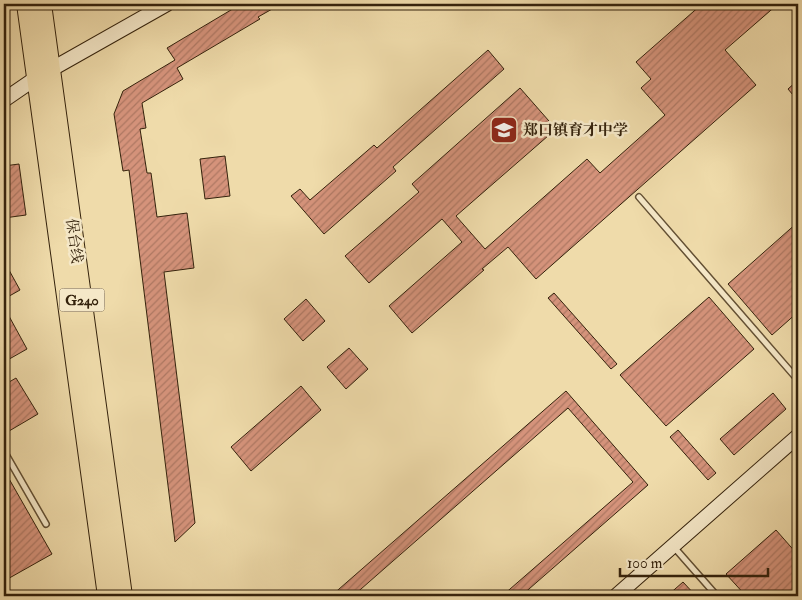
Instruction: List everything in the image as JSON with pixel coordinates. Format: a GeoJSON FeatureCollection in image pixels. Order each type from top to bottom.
{"type":"FeatureCollection","features":[{"type":"Feature","properties":{"kind":"highway","name":"保台线"},"geometry":{"type":"LineString","coordinates":[[26,4],[43,74],[123,596]]}},
{"type":"Feature","properties":{"kind":"highway","name":"保台线"},"geometry":{"type":"LineString","coordinates":[[42,4],[43,74],[107,596]]}},
{"type":"Feature","properties":{"kind":"street"},"geometry":{"type":"LineString","coordinates":[[4,100],[43,74],[167,4]]}},
{"type":"Feature","properties":{"kind":"street"},"geometry":{"type":"LineString","coordinates":[[4,88],[43,74]]}},
{"type":"Feature","properties":{"kind":"street"},"geometry":{"type":"LineString","coordinates":[[616,596],[798,436]]}},
{"type":"Feature","properties":{"kind":"lane"},"geometry":{"type":"LineString","coordinates":[[639,197],[798,380]]}},
{"type":"Feature","properties":{"kind":"lane"},"geometry":{"type":"LineString","coordinates":[[4,451],[46,524]]}},
{"type":"Feature","properties":{"kind":"lane"},"geometry":{"type":"LineString","coordinates":[[673,546],[717,596]]}},
{"type":"Feature","properties":{"kind":"building"},"geometry":{"type":"Polygon","coordinates":[[[241,4],[281,4],[258,17],[260,19],[177,68],[183,79],[142,103],[146,128],[140,129],[147,173],[151,173],[157,217],[187,213],[194,268],[164,272],[195,523],[175,542],[129,170],[123,171],[114,114],[123,91],[175,60],[167,48],[241,4]]]}},
{"type":"Feature","properties":{"kind":"building"},"geometry":{"type":"Polygon","coordinates":[[[702,4],[778,4],[725,50],[756,85],[536,279],[508,247],[412,333],[389,306],[462,242],[442,219],[369,283],[345,256],[419,192],[412,184],[520,88],[556,129],[456,216],[485,249],[587,159],[600,173],[665,115],[641,88],[651,79],[636,62],[702,4]]]}},
{"type":"Feature","properties":{"kind":"building"},"geometry":{"type":"Polygon","coordinates":[[[488,50],[504,69],[393,167],[396,171],[324,234],[291,196],[300,189],[310,200],[374,145],[377,148],[488,50]]]}},
{"type":"Feature","properties":{"kind":"building"},"geometry":{"type":"Polygon","coordinates":[[[798,80],[798,101],[788,89],[798,80]]]}},
{"type":"Feature","properties":{"kind":"building"},"geometry":{"type":"Polygon","coordinates":[[[225,156],[230,196],[205,199],[200,159],[225,156]]]}},
{"type":"Feature","properties":{"kind":"building"},"geometry":{"type":"Polygon","coordinates":[[[19,164],[26,215],[4,218],[4,166],[19,164]]]}},
{"type":"Feature","properties":{"kind":"building"},"geometry":{"type":"Polygon","coordinates":[[[798,222],[798,312],[772,335],[728,284],[798,222]]]}},
{"type":"Feature","properties":{"kind":"building"},"geometry":{"type":"Polygon","coordinates":[[[4,261],[20,290],[4,299],[4,261]]]}},
{"type":"Feature","properties":{"kind":"building"},"geometry":{"type":"Polygon","coordinates":[[[554,293],[617,364],[611,369],[548,298],[554,293]]]}},
{"type":"Feature","properties":{"kind":"building"},"geometry":{"type":"Polygon","coordinates":[[[709,297],[754,349],[666,426],[620,375],[709,297]]]}},
{"type":"Feature","properties":{"kind":"building"},"geometry":{"type":"Polygon","coordinates":[[[306,299],[325,321],[303,341],[284,319],[306,299]]]}},
{"type":"Feature","properties":{"kind":"building"},"geometry":{"type":"Polygon","coordinates":[[[4,307],[27,349],[4,362],[4,307]]]}},
{"type":"Feature","properties":{"kind":"building"},"geometry":{"type":"Polygon","coordinates":[[[349,348],[368,369],[346,389],[327,367],[349,348]]]}},
{"type":"Feature","properties":{"kind":"building"},"geometry":{"type":"Polygon","coordinates":[[[16,378],[38,414],[4,434],[4,385],[16,378]]]}},
{"type":"Feature","properties":{"kind":"building"},"geometry":{"type":"Polygon","coordinates":[[[301,386],[321,410],[251,471],[231,447],[301,386]]]}},
{"type":"Feature","properties":{"kind":"building"},"geometry":{"type":"Polygon","coordinates":[[[566,391],[648,485],[521,596],[502,596],[633,482],[568,408],[353,596],[331,596],[566,391]]]}},
{"type":"Feature","properties":{"kind":"building"},"geometry":{"type":"Polygon","coordinates":[[[773,393],[786,409],[734,455],[720,439],[773,393]]]}},
{"type":"Feature","properties":{"kind":"building"},"geometry":{"type":"Polygon","coordinates":[[[678,430],[716,473],[708,480],[670,437],[678,430]]]}},
{"type":"Feature","properties":{"kind":"building"},"geometry":{"type":"Polygon","coordinates":[[[4,470],[52,554],[4,581],[4,470]]]}},
{"type":"Feature","properties":{"kind":"building"},"geometry":{"type":"Polygon","coordinates":[[[776,530],[798,555],[798,589],[790,596],[746,596],[726,574],[776,530]]]}},
{"type":"Feature","properties":{"kind":"building"},"geometry":{"type":"Polygon","coordinates":[[[683,582],[696,596],[667,596],[683,582]]]}},
{"type":"Feature","properties":{"kind":"place","name":"郑口镇育才中学"},"geometry":{"type":"Point","coordinates":[504,130]}}]}
